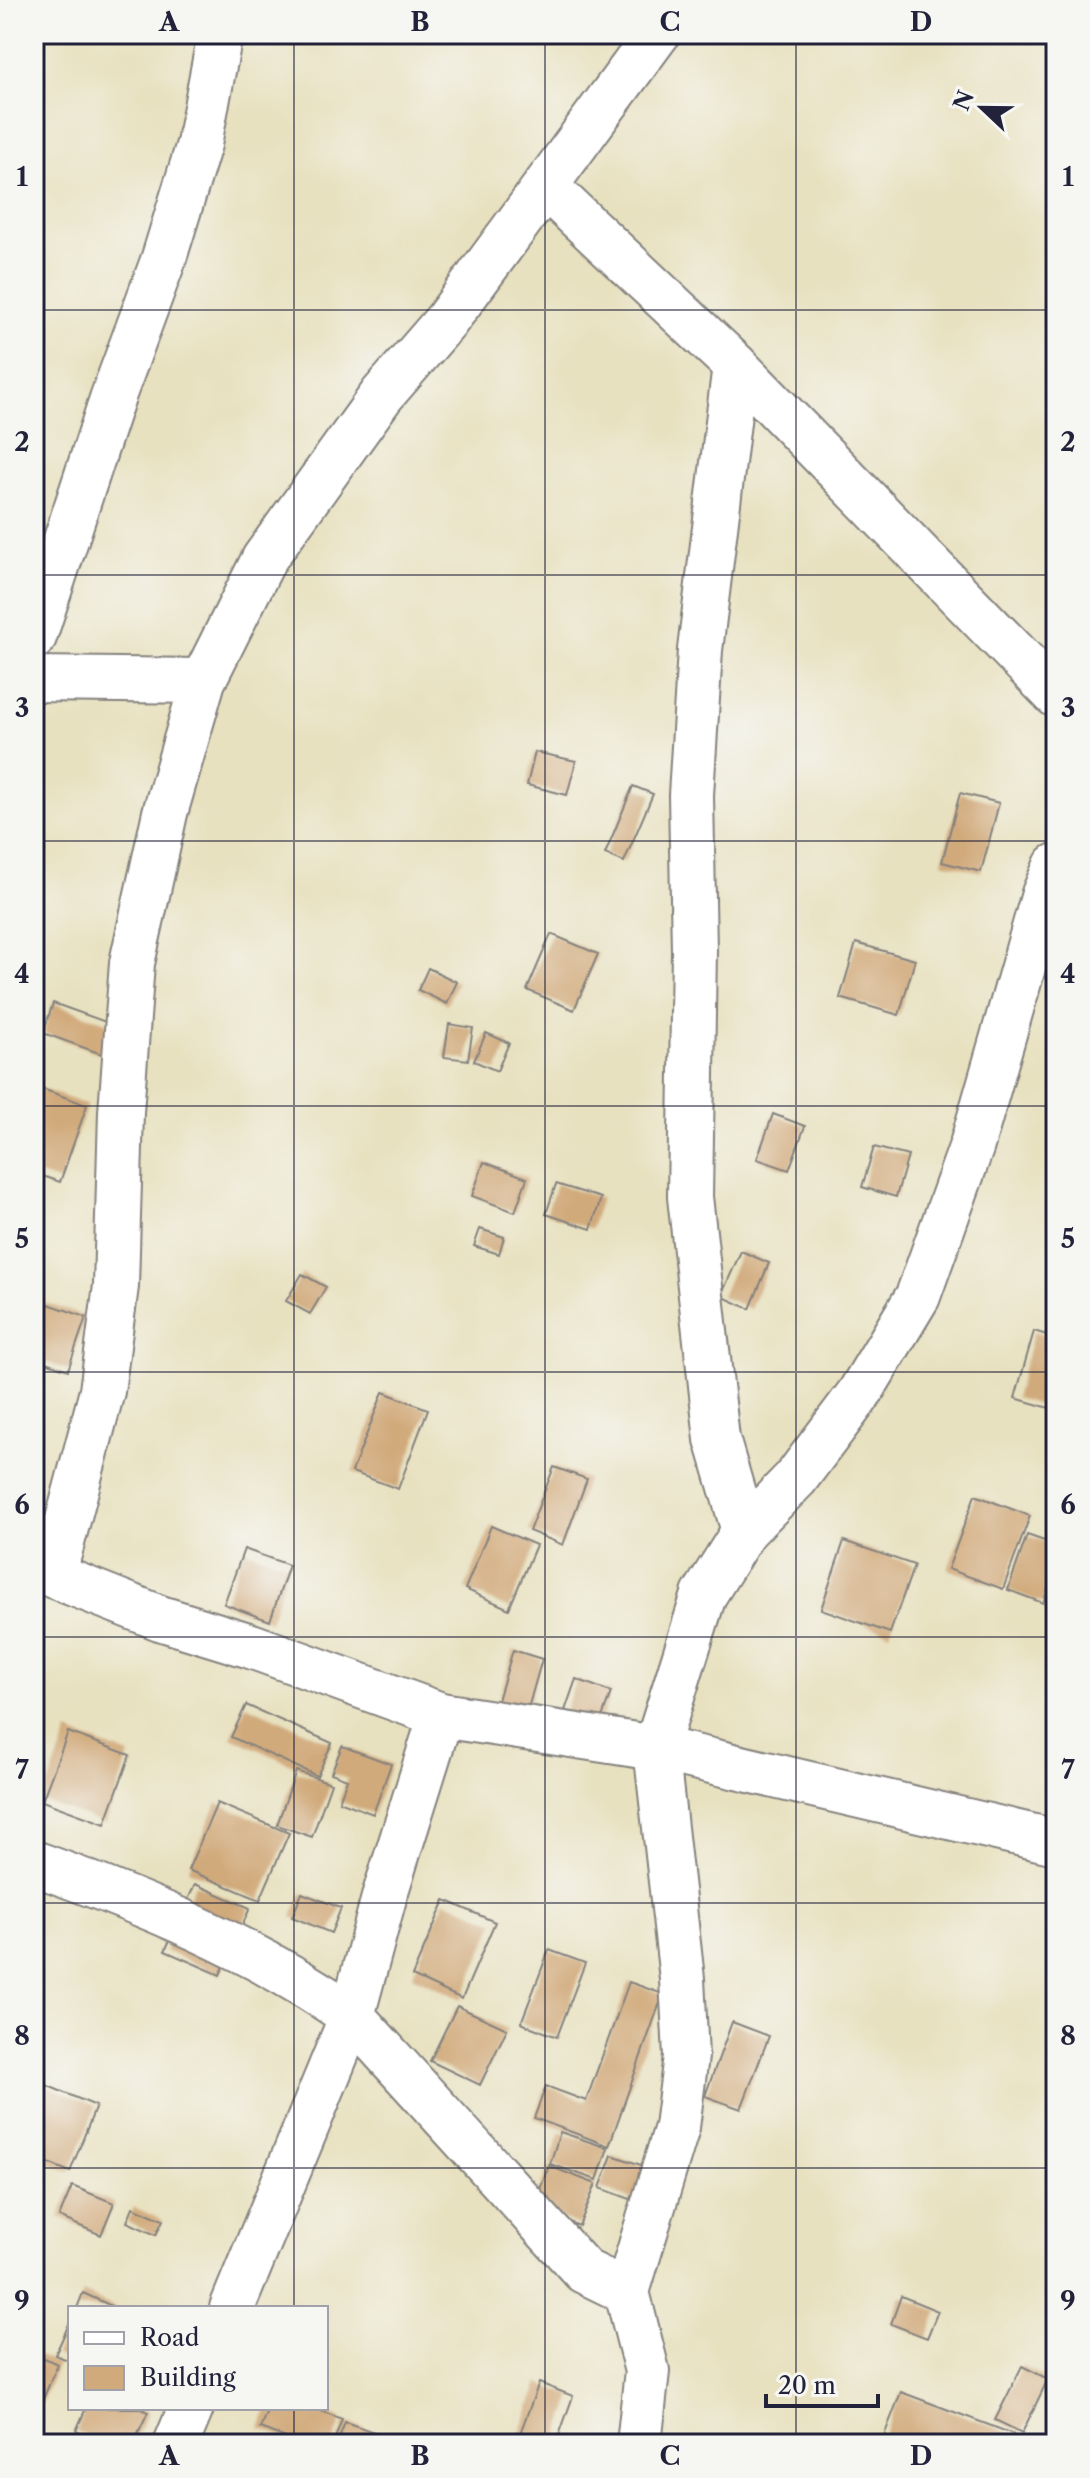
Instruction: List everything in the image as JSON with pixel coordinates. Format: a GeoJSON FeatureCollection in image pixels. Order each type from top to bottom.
{"type":"FeatureCollection","features":[{"type":"Feature","properties":{"kind":"street"},"geometry":{"type":"LineString","coordinates":[[34,637],[112,399],[163,261],[199,144],[220,34]]}},
{"type":"Feature","properties":{"kind":"street"},"geometry":{"type":"LineString","coordinates":[[657,34],[446,321],[382,395],[264,559],[203,681],[165,813],[132,963],[121,1112],[116,1286],[102,1391],[44,1571],[160,1618],[251,1646],[441,1715],[656,1748],[1056,1842]]}},
{"type":"Feature","properties":{"kind":"street"},"geometry":{"type":"LineString","coordinates":[[545,186],[735,365],[1056,695]]}},
{"type":"Feature","properties":{"kind":"street"},"geometry":{"type":"LineString","coordinates":[[735,365],[700,650],[691,795],[694,951],[690,1197],[717,1439],[744,1531]]}},
{"type":"Feature","properties":{"kind":"street"},"geometry":{"type":"LineString","coordinates":[[34,679],[203,681]]}},
{"type":"Feature","properties":{"kind":"street"},"geometry":{"type":"LineString","coordinates":[[639,2444],[647,2371],[627,2292],[677,2127],[686,2056],[682,1979],[656,1748],[704,1595],[744,1531],[796,1478],[859,1394],[918,1296],[972,1145],[1044,894],[1056,866]]}},
{"type":"Feature","properties":{"kind":"street"},"geometry":{"type":"LineString","coordinates":[[233,2306],[352,2016],[385,1894],[441,1715]]}},
{"type":"Feature","properties":{"kind":"street"},"geometry":{"type":"LineString","coordinates":[[34,1863],[109,1890],[230,1944],[307,1984],[352,2016],[584,2271],[627,2292]]}},
{"type":"Feature","properties":{"kind":"street"},"geometry":{"type":"LineString","coordinates":[[176,2444],[190,2410]]}},
{"type":"Feature","properties":{"kind":"building"},"geometry":{"type":"Polygon","coordinates":[[[535,752],[576,761],[567,795],[527,785],[535,752]]]}},
{"type":"Feature","properties":{"kind":"building"},"geometry":{"type":"Polygon","coordinates":[[[633,786],[653,794],[624,862],[605,854],[633,786]]]}},
{"type":"Feature","properties":{"kind":"building"},"geometry":{"type":"Polygon","coordinates":[[[960,793],[999,803],[981,872],[942,862],[960,793]]]}},
{"type":"Feature","properties":{"kind":"building"},"geometry":{"type":"Polygon","coordinates":[[[551,934],[598,954],[574,1010],[527,990],[551,934]]]}},
{"type":"Feature","properties":{"kind":"building"},"geometry":{"type":"Polygon","coordinates":[[[856,943],[915,960],[899,1015],[840,998],[856,943]]]}},
{"type":"Feature","properties":{"kind":"building"},"geometry":{"type":"Polygon","coordinates":[[[428,968],[457,982],[447,1004],[418,990],[428,968]]]}},
{"type":"Feature","properties":{"kind":"building"},"geometry":{"type":"Polygon","coordinates":[[[53,1003],[117,1026],[107,1056],[43,1033],[53,1003]]]}},
{"type":"Feature","properties":{"kind":"building"},"geometry":{"type":"Polygon","coordinates":[[[449,1024],[473,1028],[468,1060],[444,1057],[449,1024]]]}},
{"type":"Feature","properties":{"kind":"building"},"geometry":{"type":"Polygon","coordinates":[[[486,1033],[509,1043],[497,1071],[474,1061],[486,1033]]]}},
{"type":"Feature","properties":{"kind":"building"},"geometry":{"type":"Polygon","coordinates":[[[34,1086],[87,1105],[60,1182],[34,1173],[34,1086]]]}},
{"type":"Feature","properties":{"kind":"building"},"geometry":{"type":"Polygon","coordinates":[[[773,1114],[805,1126],[789,1170],[757,1159],[773,1114]]]}},
{"type":"Feature","properties":{"kind":"building"},"geometry":{"type":"Polygon","coordinates":[[[874,1147],[908,1156],[896,1197],[862,1187],[874,1147]]]}},
{"type":"Feature","properties":{"kind":"building"},"geometry":{"type":"Polygon","coordinates":[[[484,1162],[527,1178],[515,1212],[472,1196],[484,1162]]]}},
{"type":"Feature","properties":{"kind":"building"},"geometry":{"type":"Polygon","coordinates":[[[556,1184],[601,1198],[591,1229],[546,1214],[556,1184]]]}},
{"type":"Feature","properties":{"kind":"building"},"geometry":{"type":"Polygon","coordinates":[[[480,1229],[504,1237],[499,1254],[474,1246],[480,1229]]]}},
{"type":"Feature","properties":{"kind":"building"},"geometry":{"type":"Polygon","coordinates":[[[741,1251],[769,1263],[750,1309],[721,1296],[741,1251]]]}},
{"type":"Feature","properties":{"kind":"building"},"geometry":{"type":"Polygon","coordinates":[[[302,1274],[326,1287],[310,1314],[286,1301],[302,1274]]]}},
{"type":"Feature","properties":{"kind":"building"},"geometry":{"type":"Polygon","coordinates":[[[37,1300],[86,1317],[68,1370],[34,1358],[37,1300]]]}},
{"type":"Feature","properties":{"kind":"building"},"geometry":{"type":"Polygon","coordinates":[[[1034,1331],[1056,1338],[1056,1410],[1015,1398],[1034,1331]]]}},
{"type":"Feature","properties":{"kind":"building"},"geometry":{"type":"Polygon","coordinates":[[[383,1392],[428,1409],[398,1489],[352,1472],[383,1392]]]}},
{"type":"Feature","properties":{"kind":"building"},"geometry":{"type":"Polygon","coordinates":[[[554,1467],[587,1479],[563,1545],[529,1531],[554,1467]]]}},
{"type":"Feature","properties":{"kind":"building"},"geometry":{"type":"Polygon","coordinates":[[[975,1495],[1030,1516],[1003,1589],[948,1569],[975,1495]]]}},
{"type":"Feature","properties":{"kind":"building"},"geometry":{"type":"Polygon","coordinates":[[[491,1526],[536,1545],[509,1609],[465,1589],[491,1526]]]}},
{"type":"Feature","properties":{"kind":"building"},"geometry":{"type":"Polygon","coordinates":[[[1027,1535],[1056,1545],[1056,1566],[1043,1603],[1008,1590],[1027,1535]]]}},
{"type":"Feature","properties":{"kind":"building"},"geometry":{"type":"Polygon","coordinates":[[[844,1541],[914,1565],[890,1633],[821,1609],[844,1541]]]}},
{"type":"Feature","properties":{"kind":"building"},"geometry":{"type":"Polygon","coordinates":[[[244,1549],[289,1565],[270,1621],[224,1604],[244,1549]]]}},
{"type":"Feature","properties":{"kind":"building"},"geometry":{"type":"Polygon","coordinates":[[[513,1650],[542,1659],[525,1719],[495,1710],[513,1650]]]}},
{"type":"Feature","properties":{"kind":"building"},"geometry":{"type":"Polygon","coordinates":[[[576,1679],[611,1692],[594,1740],[559,1728],[576,1679]]]}},
{"type":"Feature","properties":{"kind":"building"},"geometry":{"type":"Polygon","coordinates":[[[246,1705],[332,1743],[317,1776],[231,1737],[246,1705]]]}},
{"type":"Feature","properties":{"kind":"building"},"geometry":{"type":"Polygon","coordinates":[[[68,1732],[130,1755],[105,1824],[42,1801],[68,1732]]]}},
{"type":"Feature","properties":{"kind":"building"},"geometry":{"type":"Polygon","coordinates":[[[342,1746],[391,1764],[373,1814],[339,1801],[347,1779],[331,1773],[342,1746]]]}},
{"type":"Feature","properties":{"kind":"building"},"geometry":{"type":"Polygon","coordinates":[[[296,1771],[331,1783],[312,1837],[277,1825],[296,1771]]]}},
{"type":"Feature","properties":{"kind":"building"},"geometry":{"type":"Polygon","coordinates":[[[217,1803],[289,1833],[260,1900],[188,1870],[217,1803]]]}},
{"type":"Feature","properties":{"kind":"building"},"geometry":{"type":"Polygon","coordinates":[[[195,1884],[250,1908],[220,1975],[165,1951],[195,1884]]]}},
{"type":"Feature","properties":{"kind":"building"},"geometry":{"type":"Polygon","coordinates":[[[302,1893],[341,1908],[331,1933],[292,1917],[302,1893]]]}},
{"type":"Feature","properties":{"kind":"building"},"geometry":{"type":"Polygon","coordinates":[[[445,1900],[495,1922],[462,1999],[412,1976],[445,1900]]]}},
{"type":"Feature","properties":{"kind":"building"},"geometry":{"type":"Polygon","coordinates":[[[549,1950],[585,1963],[557,2037],[521,2023],[549,1950]]]}},
{"type":"Feature","properties":{"kind":"building"},"geometry":{"type":"Polygon","coordinates":[[[629,1982],[663,1994],[609,2146],[534,2118],[546,2086],[586,2101],[629,1982]]]}},
{"type":"Feature","properties":{"kind":"building"},"geometry":{"type":"Polygon","coordinates":[[[457,2006],[507,2029],[480,2085],[430,2061],[457,2006]]]}},
{"type":"Feature","properties":{"kind":"building"},"geometry":{"type":"Polygon","coordinates":[[[732,2022],[769,2036],[741,2109],[705,2096],[732,2022]]]}},
{"type":"Feature","properties":{"kind":"building"},"geometry":{"type":"Polygon","coordinates":[[[34,2080],[96,2106],[70,2172],[34,2157],[34,2080]]]}},
{"type":"Feature","properties":{"kind":"building"},"geometry":{"type":"Polygon","coordinates":[[[560,2132],[608,2148],[597,2180],[550,2164],[560,2132]]]}},
{"type":"Feature","properties":{"kind":"building"},"geometry":{"type":"Polygon","coordinates":[[[612,2155],[653,2169],[641,2203],[600,2188],[612,2155]]]}},
{"type":"Feature","properties":{"kind":"building"},"geometry":{"type":"Polygon","coordinates":[[[549,2166],[596,2184],[579,2226],[533,2207],[549,2166]]]}},
{"type":"Feature","properties":{"kind":"building"},"geometry":{"type":"Polygon","coordinates":[[[72,2186],[114,2203],[101,2235],[59,2217],[72,2186]]]}},
{"type":"Feature","properties":{"kind":"building"},"geometry":{"type":"Polygon","coordinates":[[[133,2207],[163,2220],[156,2235],[127,2222],[133,2207]]]}},
{"type":"Feature","properties":{"kind":"building"},"geometry":{"type":"Polygon","coordinates":[[[83,2293],[112,2306],[78,2306],[83,2293]]]}},
{"type":"Feature","properties":{"kind":"building"},"geometry":{"type":"Polygon","coordinates":[[[901,2296],[938,2311],[927,2338],[891,2324],[901,2296]]]}},
{"type":"Feature","properties":{"kind":"building"},"geometry":{"type":"Polygon","coordinates":[[[68,2326],[68,2360],[55,2355],[68,2326]]]}},
{"type":"Feature","properties":{"kind":"building"},"geometry":{"type":"Polygon","coordinates":[[[34,2354],[58,2364],[40,2406],[34,2404],[34,2354]]]}},
{"type":"Feature","properties":{"kind":"building"},"geometry":{"type":"Polygon","coordinates":[[[1022,2366],[1048,2379],[1022,2433],[995,2420],[1022,2366]]]}},
{"type":"Feature","properties":{"kind":"building"},"geometry":{"type":"Polygon","coordinates":[[[539,2383],[573,2396],[556,2444],[516,2444],[539,2383]]]}},
{"type":"Feature","properties":{"kind":"building"},"geometry":{"type":"Polygon","coordinates":[[[901,2392],[1013,2434],[1009,2444],[881,2444],[901,2392]]]}},
{"type":"Feature","properties":{"kind":"building"},"geometry":{"type":"Polygon","coordinates":[[[85,2410],[148,2412],[133,2444],[104,2444],[76,2431],[85,2410]]]}},
{"type":"Feature","properties":{"kind":"building"},"geometry":{"type":"Polygon","coordinates":[[[267,2410],[319,2410],[342,2419],[333,2444],[301,2444],[260,2428],[267,2410]]]}},
{"type":"Feature","properties":{"kind":"building"},"geometry":{"type":"Polygon","coordinates":[[[345,2422],[380,2434],[376,2444],[337,2444],[345,2422]]]}}]}
